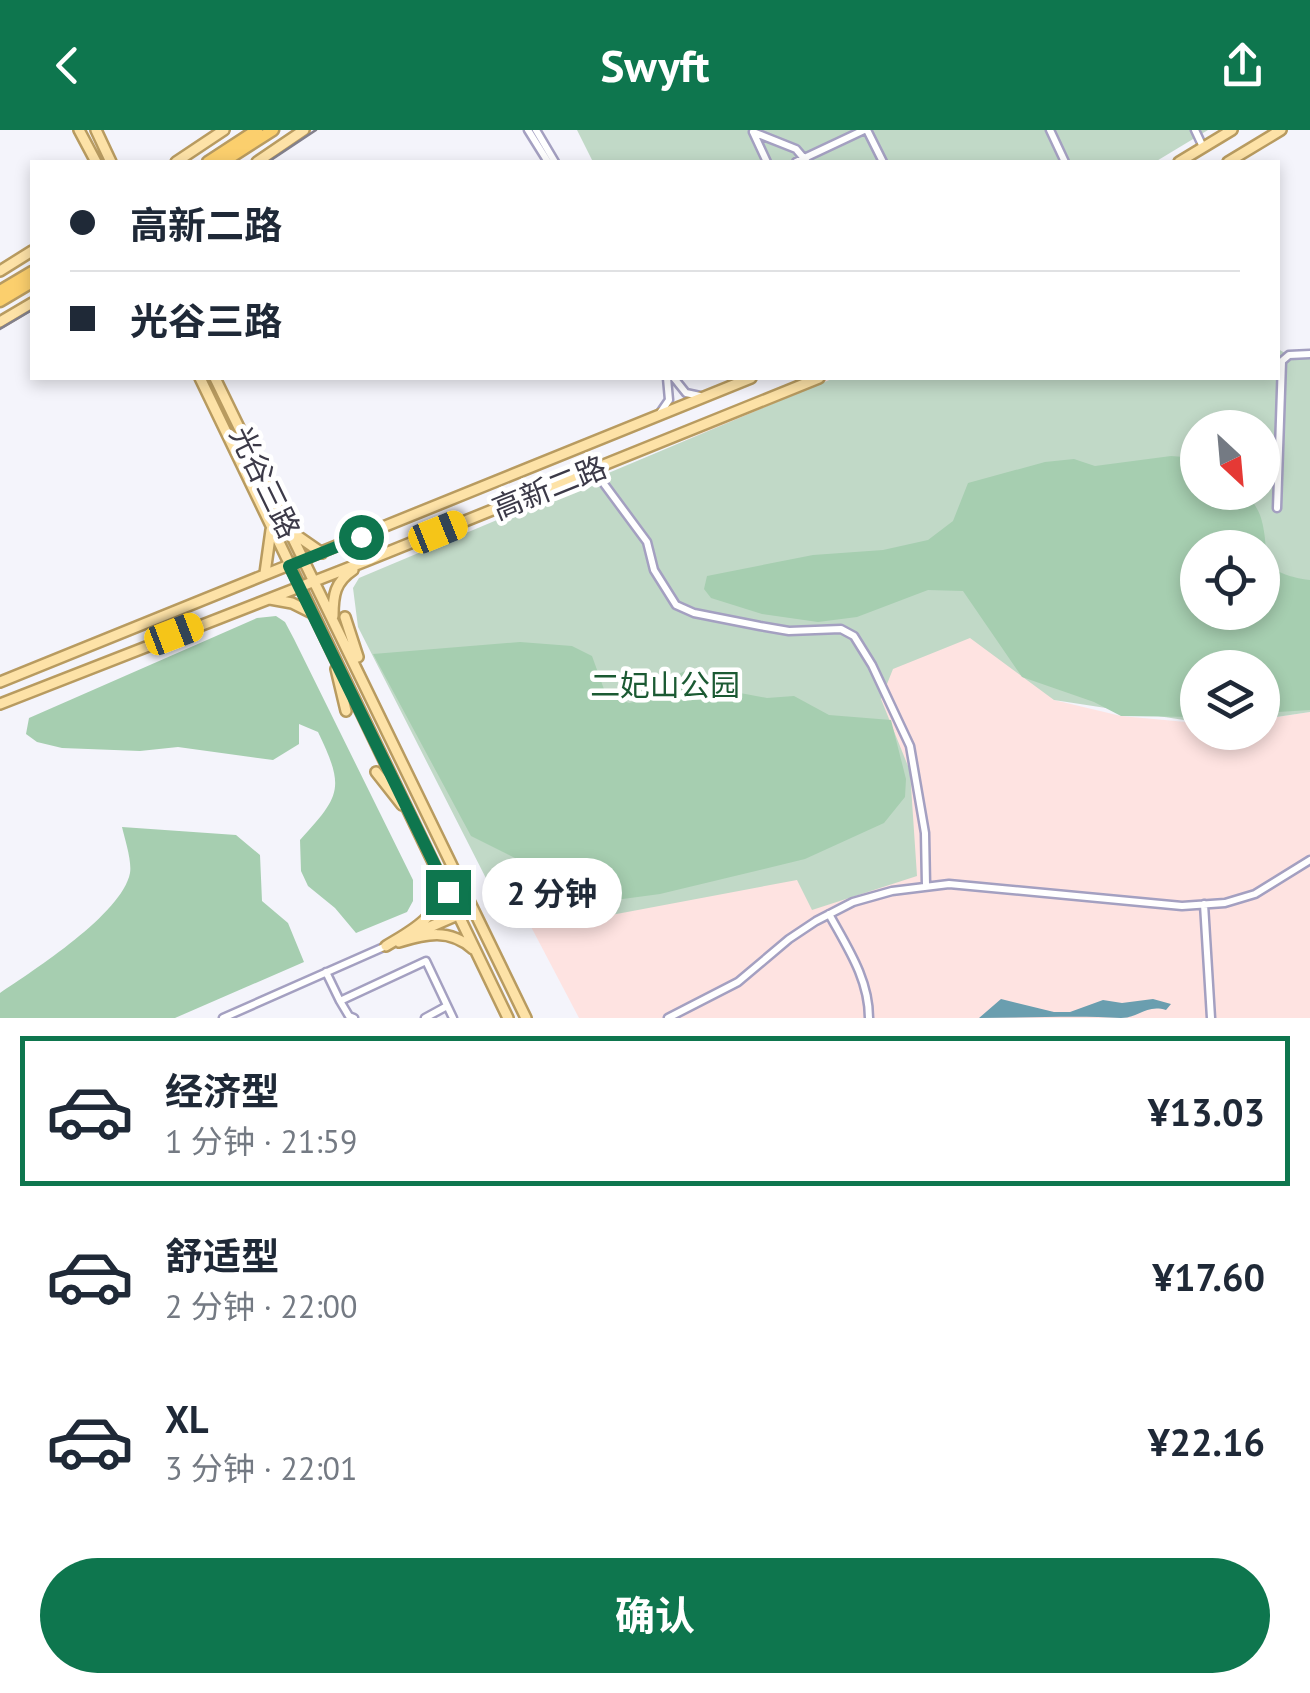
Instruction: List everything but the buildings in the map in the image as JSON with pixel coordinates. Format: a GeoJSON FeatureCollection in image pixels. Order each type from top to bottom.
{"type":"FeatureCollection","features":[{"type":"Feature","properties":{"kind":"highway"},"geometry":{"type":"LineString","coordinates":[[211,160],[257,130]]}},
{"type":"Feature","properties":{"kind":"highway"},"geometry":{"type":"LineString","coordinates":[[227,160],[272,130]]}},
{"type":"Feature","properties":{"kind":"highway"},"geometry":{"type":"LineString","coordinates":[[0,291],[30,273]]}},
{"type":"Feature","properties":{"kind":"highway"},"geometry":{"type":"LineString","coordinates":[[0,301],[30,283]]}},
{"type":"Feature","properties":{"kind":"main road"},"geometry":{"type":"LineString","coordinates":[[79,130],[95,160]]}},
{"type":"Feature","properties":{"kind":"main road"},"geometry":{"type":"LineString","coordinates":[[96,130],[110,160]]}},
{"type":"Feature","properties":{"kind":"main road"},"geometry":{"type":"LineString","coordinates":[[179,160],[224,130]]}},
{"type":"Feature","properties":{"kind":"main road"},"geometry":{"type":"LineString","coordinates":[[259,160],[304,130]]}},
{"type":"Feature","properties":{"kind":"main road"},"geometry":{"type":"LineString","coordinates":[[1183,160],[1232,130]]}},
{"type":"Feature","properties":{"kind":"main road"},"geometry":{"type":"LineString","coordinates":[[1231,160],[1281,130]]}},
{"type":"Feature","properties":{"kind":"main road"},"geometry":{"type":"LineString","coordinates":[[0,271],[30,252]]}},
{"type":"Feature","properties":{"kind":"main road"},"geometry":{"type":"LineString","coordinates":[[0,322],[30,304]]}},
{"type":"Feature","properties":{"kind":"main road","name":"光谷三路"},"geometry":{"type":"LineString","coordinates":[[201,380],[508,1018]]}},
{"type":"Feature","properties":{"kind":"main road","name":"光谷三路"},"geometry":{"type":"LineString","coordinates":[[217,380],[526,1018]]}},
{"type":"Feature","properties":{"kind":"main road","name":"高新二路"},"geometry":{"type":"LineString","coordinates":[[0,682],[746,380]]}},
{"type":"Feature","properties":{"kind":"main road","name":"高新二路"},"geometry":{"type":"LineString","coordinates":[[0,704],[813,380]]}},
{"type":"Feature","properties":{"kind":"main road"},"geometry":{"type":"LineString","coordinates":[[265,574],[271,528]]}},
{"type":"Feature","properties":{"kind":"main road"},"geometry":{"type":"LineString","coordinates":[[290,529],[302,542],[322,553]]}},
{"type":"Feature","properties":{"kind":"main road"},"geometry":{"type":"LineString","coordinates":[[333,619],[333,594],[338,582],[366,561]]}},
{"type":"Feature","properties":{"kind":"main road"},"geometry":{"type":"LineString","coordinates":[[262,599],[292,603],[314,614]]}},
{"type":"Feature","properties":{"kind":"main road"},"geometry":{"type":"LineString","coordinates":[[345,616],[366,684]]}},
{"type":"Feature","properties":{"kind":"main road"},"geometry":{"type":"LineString","coordinates":[[332,652],[346,711]]}},
{"type":"Feature","properties":{"kind":"main road"},"geometry":{"type":"LineString","coordinates":[[376,772],[414,821]]}},
{"type":"Feature","properties":{"kind":"main road"},"geometry":{"type":"LineString","coordinates":[[386,946],[428,918],[438,898],[438,870]]}},
{"type":"Feature","properties":{"kind":"main road"},"geometry":{"type":"LineString","coordinates":[[386,946],[473,908]]}},
{"type":"Feature","properties":{"kind":"main road"},"geometry":{"type":"LineString","coordinates":[[386,946],[432,932],[454,937],[478,953]]}},
{"type":"Feature","properties":{"kind":"street"},"geometry":{"type":"LineString","coordinates":[[528,130],[547,160]]}},
{"type":"Feature","properties":{"kind":"street"},"geometry":{"type":"LineString","coordinates":[[536,130],[555,160]]}},
{"type":"Feature","properties":{"kind":"street"},"geometry":{"type":"LineString","coordinates":[[752,131],[796,149],[806,160],[866,130],[882,160]]}},
{"type":"Feature","properties":{"kind":"street"},"geometry":{"type":"LineString","coordinates":[[1064,130],[1051,133],[1064,160]]}},
{"type":"Feature","properties":{"kind":"street"},"geometry":{"type":"LineString","coordinates":[[1195,130],[1204,148]]}},
{"type":"Feature","properties":{"kind":"street"},"geometry":{"type":"LineString","coordinates":[[752,131],[766,160]]}},
{"type":"Feature","properties":{"kind":"street"},"geometry":{"type":"LineString","coordinates":[[1280,420],[1282,361],[1289,355],[1310,354]]}},
{"type":"Feature","properties":{"kind":"street"},"geometry":{"type":"LineString","coordinates":[[659,414],[669,400],[666,380]]}},
{"type":"Feature","properties":{"kind":"street"},"geometry":{"type":"LineString","coordinates":[[676,380],[686,393],[706,396]]}},
{"type":"Feature","properties":{"kind":"street"},"geometry":{"type":"LineString","coordinates":[[593,468],[647,542],[654,570],[676,605],[694,613],[760,626],[789,631],[842,629],[854,636],[910,746],[925,833],[926,885]]}},
{"type":"Feature","properties":{"kind":"street"},"geometry":{"type":"LineString","coordinates":[[668,1018],[738,982],[788,939],[853,902],[926,885],[968,885],[1182,906],[1204,904],[1255,894],[1310,860]]}},
{"type":"Feature","properties":{"kind":"street"},"geometry":{"type":"LineString","coordinates":[[1204,904],[1211,1018]]}},
{"type":"Feature","properties":{"kind":"street"},"geometry":{"type":"LineString","coordinates":[[829,914],[860,973],[868,994],[869,1018]]}},
{"type":"Feature","properties":{"kind":"street"},"geometry":{"type":"LineString","coordinates":[[222,1018],[240,1015],[386,946]]}},
{"type":"Feature","properties":{"kind":"street"},"geometry":{"type":"LineString","coordinates":[[340,1001],[426,961],[453,1018]]}},
{"type":"Feature","properties":{"kind":"street"},"geometry":{"type":"LineString","coordinates":[[326,972],[350,1017]]}},
{"type":"Feature","properties":{"kind":"street"},"geometry":{"type":"LineString","coordinates":[[425,1018],[447,1006]]}},
{"type":"Feature","properties":{"kind":"shaded area"},"geometry":{"type":"Polygon","coordinates":[[[821,380],[933,380],[968,589],[1054,700],[1121,716],[1180,721],[1180,750],[1280,750],[1280,716],[1310,712],[1310,1018],[579,1018],[353,588],[821,380]]]}},
{"type":"Feature","properties":{"kind":"green space"},"geometry":{"type":"Polygon","coordinates":[[[577,130],[1208,130],[1158,160],[592,160],[577,130]]]}},
{"type":"Feature","properties":{"kind":"green space","name":"二妃山公园"},"geometry":{"type":"Polygon","coordinates":[[[1280,350],[1310,353],[1310,712],[1280,716],[1280,650],[1180,650],[1180,719],[1054,700],[970,638],[893,669],[881,699],[910,771],[917,876],[812,910],[797,880],[590,919],[493,892],[358,627],[353,588],[359,578],[829,380],[1280,380],[1280,350]]]}},
{"type":"Feature","properties":{"kind":"green space"},"geometry":{"type":"Polygon","coordinates":[[[1180,457],[1180,510],[1257,510],[1264,530],[1180,530],[1180,630],[1280,630],[1280,572],[1310,580],[1310,710],[1280,712],[1280,650],[1180,650],[1180,717],[1121,716],[1094,702],[1022,677],[963,591],[928,590],[857,617],[818,622],[762,614],[711,598],[704,589],[707,576],[813,555],[883,550],[928,540],[953,521],[968,483],[1045,462],[1074,459],[1095,466],[1180,457]]]}},
{"type":"Feature","properties":{"kind":"green space"},"geometry":{"type":"Polygon","coordinates":[[[276,616],[285,622],[294,639],[413,880],[413,901],[407,912],[356,933],[335,908],[308,886],[301,871],[300,840],[324,812],[334,790],[332,766],[318,732],[299,724],[299,744],[273,760],[178,747],[140,751],[62,748],[37,742],[26,734],[29,718],[257,618],[276,616]]]}},
{"type":"Feature","properties":{"kind":"green space"},"geometry":{"type":"Polygon","coordinates":[[[520,642],[572,646],[592,656],[605,692],[629,703],[647,699],[662,682],[685,671],[719,689],[767,698],[794,696],[829,715],[891,720],[906,779],[905,797],[884,823],[805,859],[660,894],[593,903],[557,888],[521,861],[471,836],[373,654],[520,642]]]}},
{"type":"Feature","properties":{"kind":"green space"},"geometry":{"type":"Polygon","coordinates":[[[122,827],[236,835],[260,855],[262,901],[288,923],[304,962],[175,1018],[0,1018],[0,993],[75,940],[124,889],[130,868],[122,827]]]}},
{"type":"Feature","properties":{"kind":"water"},"geometry":{"type":"Polygon","coordinates":[[[1001,999],[1054,1012],[1070,1012],[1103,1000],[1122,1003],[1153,999],[1171,1004],[1166,1010],[1153,1009],[1121,1018],[979,1018],[1001,999]]]}},
{"type":"Feature","properties":{"kind":"tram line"},"geometry":{"type":"LineString","coordinates":[[271,160],[316,130]]}},
{"type":"Feature","properties":{"kind":"tram line"},"geometry":{"type":"LineString","coordinates":[[0,329],[30,311]]}},
{"type":"Feature","properties":{"kind":"route"},"geometry":{"type":"LineString","coordinates":[[361,537],[289,566],[448,892]]}}]}
